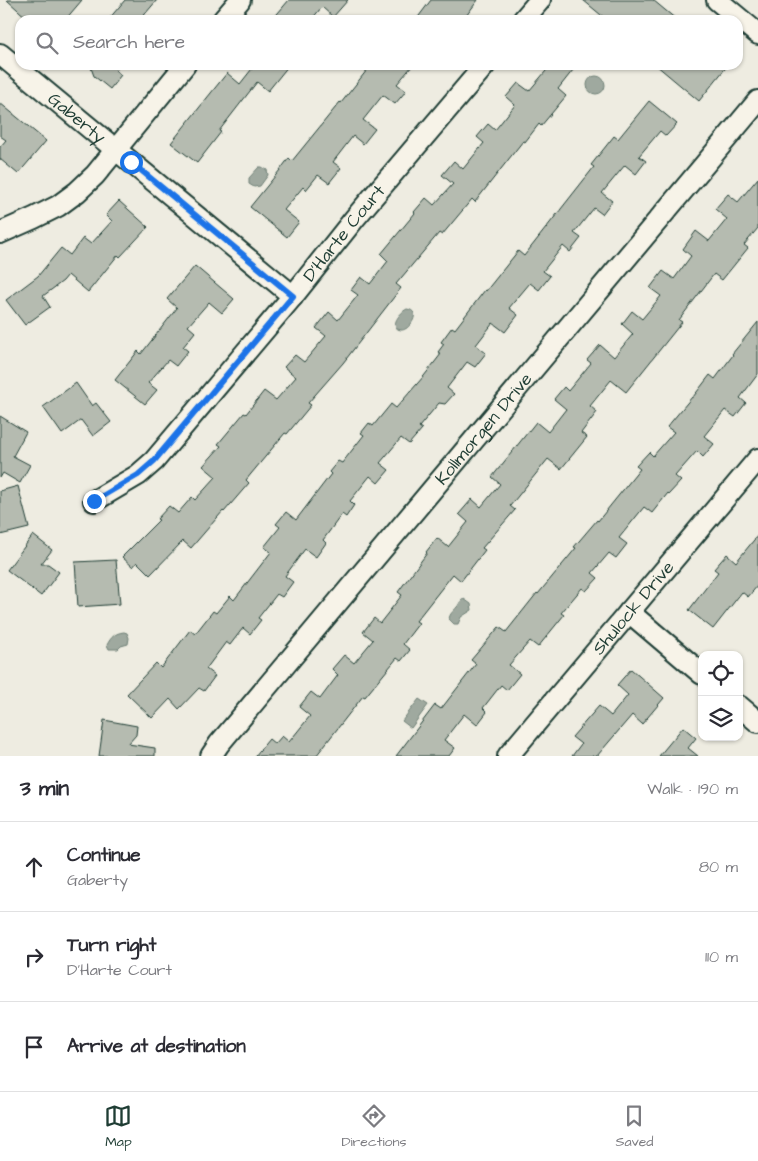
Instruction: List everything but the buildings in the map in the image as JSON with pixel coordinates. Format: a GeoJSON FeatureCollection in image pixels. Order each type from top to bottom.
{"type":"FeatureCollection","features":[{"type":"Feature","properties":{"kind":"street"},"geometry":{"type":"LineString","coordinates":[[227,15],[240,0]]}},
{"type":"Feature","properties":{"kind":"street"},"geometry":{"type":"LineString","coordinates":[[527,15],[540,0]]}},
{"type":"Feature","properties":{"kind":"street"},"geometry":{"type":"LineString","coordinates":[[717,0],[735,15]]}},
{"type":"Feature","properties":{"kind":"street"},"geometry":{"type":"LineString","coordinates":[[743,22],[758,34]]}},
{"type":"Feature","properties":{"kind":"street","name":"Gaberty"},"geometry":{"type":"LineString","coordinates":[[0,54],[15,66]]}},
{"type":"Feature","properties":{"kind":"street","name":"Gaberty"},"geometry":{"type":"LineString","coordinates":[[20,70],[293,296]]}},
{"type":"Feature","properties":{"kind":"street"},"geometry":{"type":"LineString","coordinates":[[0,233],[68,200],[87,183],[181,70]]}},
{"type":"Feature","properties":{"kind":"street","name":"D'Harte Court"},"geometry":{"type":"LineString","coordinates":[[94,501],[138,475],[154,461],[293,296],[355,218],[481,70]]}},
{"type":"Feature","properties":{"kind":"street","name":"Kollmorgen Drive"},"geometry":{"type":"LineString","coordinates":[[211,756],[219,744],[758,101]]}},
{"type":"Feature","properties":{"kind":"street","name":"Shulock Drive"},"geometry":{"type":"LineString","coordinates":[[508,756],[758,459]]}},
{"type":"Feature","properties":{"kind":"street"},"geometry":{"type":"LineString","coordinates":[[629,612],[698,671]]}},
{"type":"Feature","properties":{"kind":"street"},"geometry":{"type":"LineString","coordinates":[[743,709],[758,722]]}},
{"type":"Feature","properties":{"kind":"shaded area"},"geometry":{"type":"Polygon","coordinates":[[[596,76],[602,79],[605,85],[602,91],[596,94],[590,91],[587,85],[590,79],[596,76]]]}},
{"type":"Feature","properties":{"kind":"shaded area"},"geometry":{"type":"Polygon","coordinates":[[[259,167],[267,170],[268,175],[260,186],[254,187],[249,184],[249,178],[259,167]]]}},
{"type":"Feature","properties":{"kind":"shaded area"},"geometry":{"type":"Polygon","coordinates":[[[407,309],[414,313],[413,321],[404,329],[397,329],[395,326],[396,320],[407,309]]]}},
{"type":"Feature","properties":{"kind":"shaded area"},"geometry":{"type":"Polygon","coordinates":[[[464,599],[471,604],[472,610],[461,617],[458,624],[454,624],[449,619],[450,615],[464,599]]]}},
{"type":"Feature","properties":{"kind":"shaded area"},"geometry":{"type":"Polygon","coordinates":[[[118,633],[127,633],[129,638],[128,644],[118,649],[109,649],[107,645],[112,638],[118,633]]]}},
{"type":"Feature","properties":{"kind":"shaded area"},"geometry":{"type":"Polygon","coordinates":[[[419,699],[428,705],[411,728],[402,721],[419,699]]]}},
{"type":"Feature","properties":{"kind":"route"},"geometry":{"type":"LineString","coordinates":[[94,501],[138,475],[154,461],[293,296],[131,162]]}}]}
